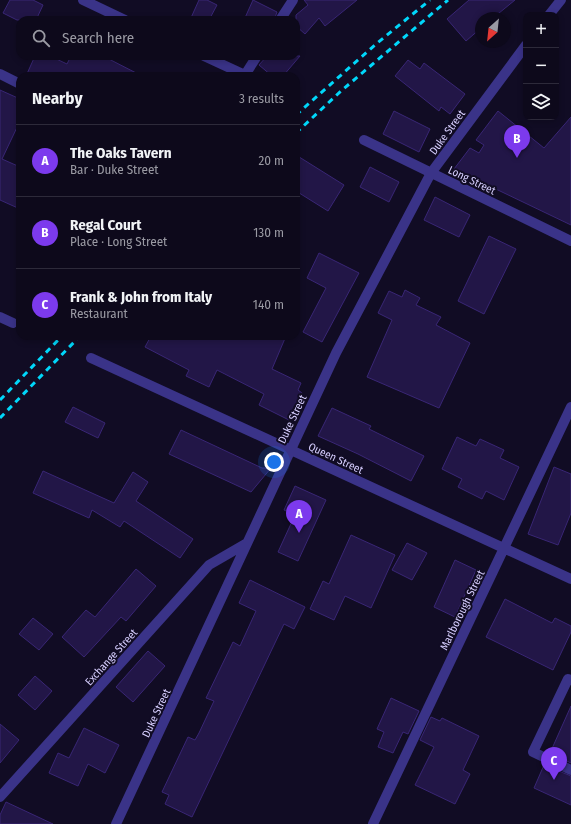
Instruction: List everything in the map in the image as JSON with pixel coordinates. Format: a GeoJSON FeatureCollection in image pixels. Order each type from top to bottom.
{"type":"FeatureCollection","features":[{"type":"Feature","properties":{"kind":"street"},"geometry":{"type":"LineString","coordinates":[[83,0],[117,16]]}},
{"type":"Feature","properties":{"kind":"street"},"geometry":{"type":"LineString","coordinates":[[283,16],[293,0]]}},
{"type":"Feature","properties":{"kind":"street"},"geometry":{"type":"LineString","coordinates":[[551,12],[561,0]]}},
{"type":"Feature","properties":{"kind":"street","name":"Duke Street"},"geometry":{"type":"LineString","coordinates":[[116,824],[336,353],[431,173],[524,48]]}},
{"type":"Feature","properties":{"kind":"street"},"geometry":{"type":"LineString","coordinates":[[213,60],[239,72]]}},
{"type":"Feature","properties":{"kind":"street"},"geometry":{"type":"LineString","coordinates":[[247,72],[254,60]]}},
{"type":"Feature","properties":{"kind":"street"},"geometry":{"type":"LineString","coordinates":[[0,74],[16,82]]}},
{"type":"Feature","properties":{"kind":"street","name":"Long Street"},"geometry":{"type":"LineString","coordinates":[[364,140],[571,241]]}},
{"type":"Feature","properties":{"kind":"street"},"geometry":{"type":"LineString","coordinates":[[0,317],[13,323]]}},
{"type":"Feature","properties":{"kind":"street","name":"Queen Street"},"geometry":{"type":"LineString","coordinates":[[91,358],[571,579]]}},
{"type":"Feature","properties":{"kind":"street","name":"Marlborough Street"},"geometry":{"type":"LineString","coordinates":[[373,824],[571,407]]}},
{"type":"Feature","properties":{"kind":"street","name":"Exchange Street"},"geometry":{"type":"LineString","coordinates":[[0,797],[209,565],[247,543]]}},
{"type":"Feature","properties":{"kind":"street"},"geometry":{"type":"LineString","coordinates":[[571,680],[568,679],[534,752],[571,770]]}},
{"type":"Feature","properties":{"kind":"building"},"geometry":{"type":"Polygon","coordinates":[[[10,0],[33,0],[43,5],[38,16],[16,16],[16,20],[3,13],[10,0]]]}},
{"type":"Feature","properties":{"kind":"building"},"geometry":{"type":"Polygon","coordinates":[[[199,0],[207,0],[217,5],[211,16],[192,16],[199,0]]]}},
{"type":"Feature","properties":{"kind":"building"},"geometry":{"type":"Polygon","coordinates":[[[253,0],[277,12],[276,16],[246,16],[253,0]]]}},
{"type":"Feature","properties":{"kind":"building"},"geometry":{"type":"Polygon","coordinates":[[[304,0],[357,0],[325,26],[319,18],[305,34],[300,30],[300,16],[296,15],[308,5],[304,0]]]}},
{"type":"Feature","properties":{"kind":"building"},"geometry":{"type":"Polygon","coordinates":[[[469,0],[515,0],[500,12],[475,12],[475,33],[466,41],[447,19],[469,0]]]}},
{"type":"Feature","properties":{"kind":"building"},"geometry":{"type":"Polygon","coordinates":[[[33,60],[58,60],[67,64],[69,60],[111,60],[134,72],[28,72],[33,60]]]}},
{"type":"Feature","properties":{"kind":"building"},"geometry":{"type":"Polygon","coordinates":[[[263,60],[297,60],[286,72],[267,72],[259,65],[263,60]]]}},
{"type":"Feature","properties":{"kind":"building"},"geometry":{"type":"Polygon","coordinates":[[[408,60],[420,69],[424,63],[465,94],[450,114],[441,107],[439,111],[395,76],[408,60]]]}},
{"type":"Feature","properties":{"kind":"building"},"geometry":{"type":"Polygon","coordinates":[[[0,90],[16,97],[16,129],[2,159],[16,165],[16,207],[0,200],[0,90]]]}},
{"type":"Feature","properties":{"kind":"building"},"geometry":{"type":"Polygon","coordinates":[[[394,111],[430,129],[419,152],[383,134],[394,111]]]}},
{"type":"Feature","properties":{"kind":"building"},"geometry":{"type":"Polygon","coordinates":[[[498,111],[544,148],[571,117],[571,225],[454,169],[470,148],[479,153],[484,145],[476,140],[498,111]]]}},
{"type":"Feature","properties":{"kind":"building"},"geometry":{"type":"Polygon","coordinates":[[[300,158],[344,185],[328,211],[300,194],[300,158]]]}},
{"type":"Feature","properties":{"kind":"building"},"geometry":{"type":"Polygon","coordinates":[[[370,167],[399,182],[389,202],[360,187],[370,167]]]}},
{"type":"Feature","properties":{"kind":"building"},"geometry":{"type":"Polygon","coordinates":[[[435,197],[470,215],[459,237],[424,220],[435,197]]]}},
{"type":"Feature","properties":{"kind":"building"},"geometry":{"type":"Polygon","coordinates":[[[489,236],[516,249],[484,314],[458,301],[489,236]]]}},
{"type":"Feature","properties":{"kind":"building"},"geometry":{"type":"Polygon","coordinates":[[[319,253],[359,273],[322,342],[303,332],[326,288],[307,278],[319,253]]]}},
{"type":"Feature","properties":{"kind":"building"},"geometry":{"type":"Polygon","coordinates":[[[405,290],[420,298],[416,305],[441,317],[436,325],[470,343],[439,408],[367,377],[392,320],[378,313],[389,291],[402,297],[405,290]]]}},
{"type":"Feature","properties":{"kind":"building"},"geometry":{"type":"Polygon","coordinates":[[[149,340],[284,340],[272,369],[301,383],[298,390],[302,393],[289,420],[259,405],[264,394],[217,370],[209,387],[186,376],[189,370],[145,347],[149,340]]]}},
{"type":"Feature","properties":{"kind":"building"},"geometry":{"type":"Polygon","coordinates":[[[73,407],[105,423],[98,438],[65,422],[73,407]]]}},
{"type":"Feature","properties":{"kind":"building"},"geometry":{"type":"Polygon","coordinates":[[[332,408],[371,426],[369,429],[424,456],[411,481],[358,454],[318,436],[332,408]]]}},
{"type":"Feature","properties":{"kind":"building"},"geometry":{"type":"Polygon","coordinates":[[[181,430],[262,468],[271,468],[251,492],[169,454],[181,430]]]}},
{"type":"Feature","properties":{"kind":"building"},"geometry":{"type":"Polygon","coordinates":[[[457,437],[476,446],[480,439],[504,450],[500,458],[519,467],[504,500],[486,491],[482,499],[458,487],[462,479],[442,469],[457,437]]]}},
{"type":"Feature","properties":{"kind":"building"},"geometry":{"type":"Polygon","coordinates":[[[554,467],[571,474],[571,513],[558,545],[528,534],[554,467]]]}},
{"type":"Feature","properties":{"kind":"building"},"geometry":{"type":"Polygon","coordinates":[[[43,471],[114,503],[133,472],[148,482],[136,501],[193,539],[180,558],[124,521],[120,527],[92,510],[89,518],[33,493],[43,471]]]}},
{"type":"Feature","properties":{"kind":"building"},"geometry":{"type":"Polygon","coordinates":[[[295,486],[326,500],[298,561],[278,552],[295,515],[284,510],[295,486]]]}},
{"type":"Feature","properties":{"kind":"building"},"geometry":{"type":"Polygon","coordinates":[[[351,535],[395,555],[371,608],[345,596],[334,620],[310,609],[323,581],[329,584],[351,535]]]}},
{"type":"Feature","properties":{"kind":"building"},"geometry":{"type":"Polygon","coordinates":[[[407,543],[427,553],[412,580],[392,570],[407,543]]]}},
{"type":"Feature","properties":{"kind":"building"},"geometry":{"type":"Polygon","coordinates":[[[455,560],[476,570],[455,617],[434,607],[455,560]]]}},
{"type":"Feature","properties":{"kind":"building"},"geometry":{"type":"Polygon","coordinates":[[[136,569],[156,586],[126,621],[121,617],[84,657],[62,637],[86,610],[95,617],[136,569]]]}},
{"type":"Feature","properties":{"kind":"building"},"geometry":{"type":"Polygon","coordinates":[[[250,580],[305,607],[294,629],[284,624],[192,817],[165,804],[169,795],[162,792],[188,737],[195,740],[199,733],[214,701],[206,698],[233,642],[240,646],[256,611],[239,603],[250,580]]]}},
{"type":"Feature","properties":{"kind":"building"},"geometry":{"type":"Polygon","coordinates":[[[505,599],[552,623],[555,618],[571,626],[571,632],[553,670],[486,637],[505,599]]]}},
{"type":"Feature","properties":{"kind":"building"},"geometry":{"type":"Polygon","coordinates":[[[33,618],[53,634],[39,650],[19,634],[33,618]]]}},
{"type":"Feature","properties":{"kind":"building"},"geometry":{"type":"Polygon","coordinates":[[[148,651],[165,666],[133,702],[116,687],[148,651]]]}},
{"type":"Feature","properties":{"kind":"building"},"geometry":{"type":"Polygon","coordinates":[[[35,676],[52,691],[35,710],[18,695],[35,676]]]}},
{"type":"Feature","properties":{"kind":"building"},"geometry":{"type":"Polygon","coordinates":[[[391,698],[419,711],[408,734],[403,732],[393,753],[378,747],[384,732],[377,729],[391,698]]]}},
{"type":"Feature","properties":{"kind":"building"},"geometry":{"type":"Polygon","coordinates":[[[571,706],[571,763],[550,753],[571,706]]]}},
{"type":"Feature","properties":{"kind":"building"},"geometry":{"type":"Polygon","coordinates":[[[431,717],[440,721],[442,718],[479,736],[463,770],[470,774],[455,804],[415,785],[434,747],[420,740],[431,717]]]}},
{"type":"Feature","properties":{"kind":"building"},"geometry":{"type":"Polygon","coordinates":[[[0,724],[19,740],[0,763],[0,724]]]}},
{"type":"Feature","properties":{"kind":"building"},"geometry":{"type":"Polygon","coordinates":[[[84,728],[119,745],[105,773],[88,764],[78,786],[49,773],[58,753],[69,758],[84,728]]]}},
{"type":"Feature","properties":{"kind":"building"},"geometry":{"type":"Polygon","coordinates":[[[544,765],[571,776],[571,805],[534,788],[544,765]]]}},
{"type":"Feature","properties":{"kind":"building"},"geometry":{"type":"Polygon","coordinates":[[[6,802],[53,824],[0,824],[0,815],[6,802]]]}},
{"type":"Feature","properties":{"kind":"railway"},"geometry":{"type":"LineString","coordinates":[[300,111],[376,44],[430,0]]}},
{"type":"Feature","properties":{"kind":"railway"},"geometry":{"type":"LineString","coordinates":[[300,129],[341,91],[448,0]]}},
{"type":"Feature","properties":{"kind":"railway"},"geometry":{"type":"LineString","coordinates":[[0,400],[58,340]]}},
{"type":"Feature","properties":{"kind":"railway"},"geometry":{"type":"LineString","coordinates":[[0,418],[76,340]]}},
{"type":"Feature","properties":{"kind":"place","name":"Regal Court"},"geometry":{"type":"Point","coordinates":[517,158]}},
{"type":"Feature","properties":{"kind":"place","name":"The Oaks Tavern"},"geometry":{"type":"Point","coordinates":[299,533]}},
{"type":"Feature","properties":{"kind":"place","name":"Frank & John from Italy"},"geometry":{"type":"Point","coordinates":[554,780]}}]}
